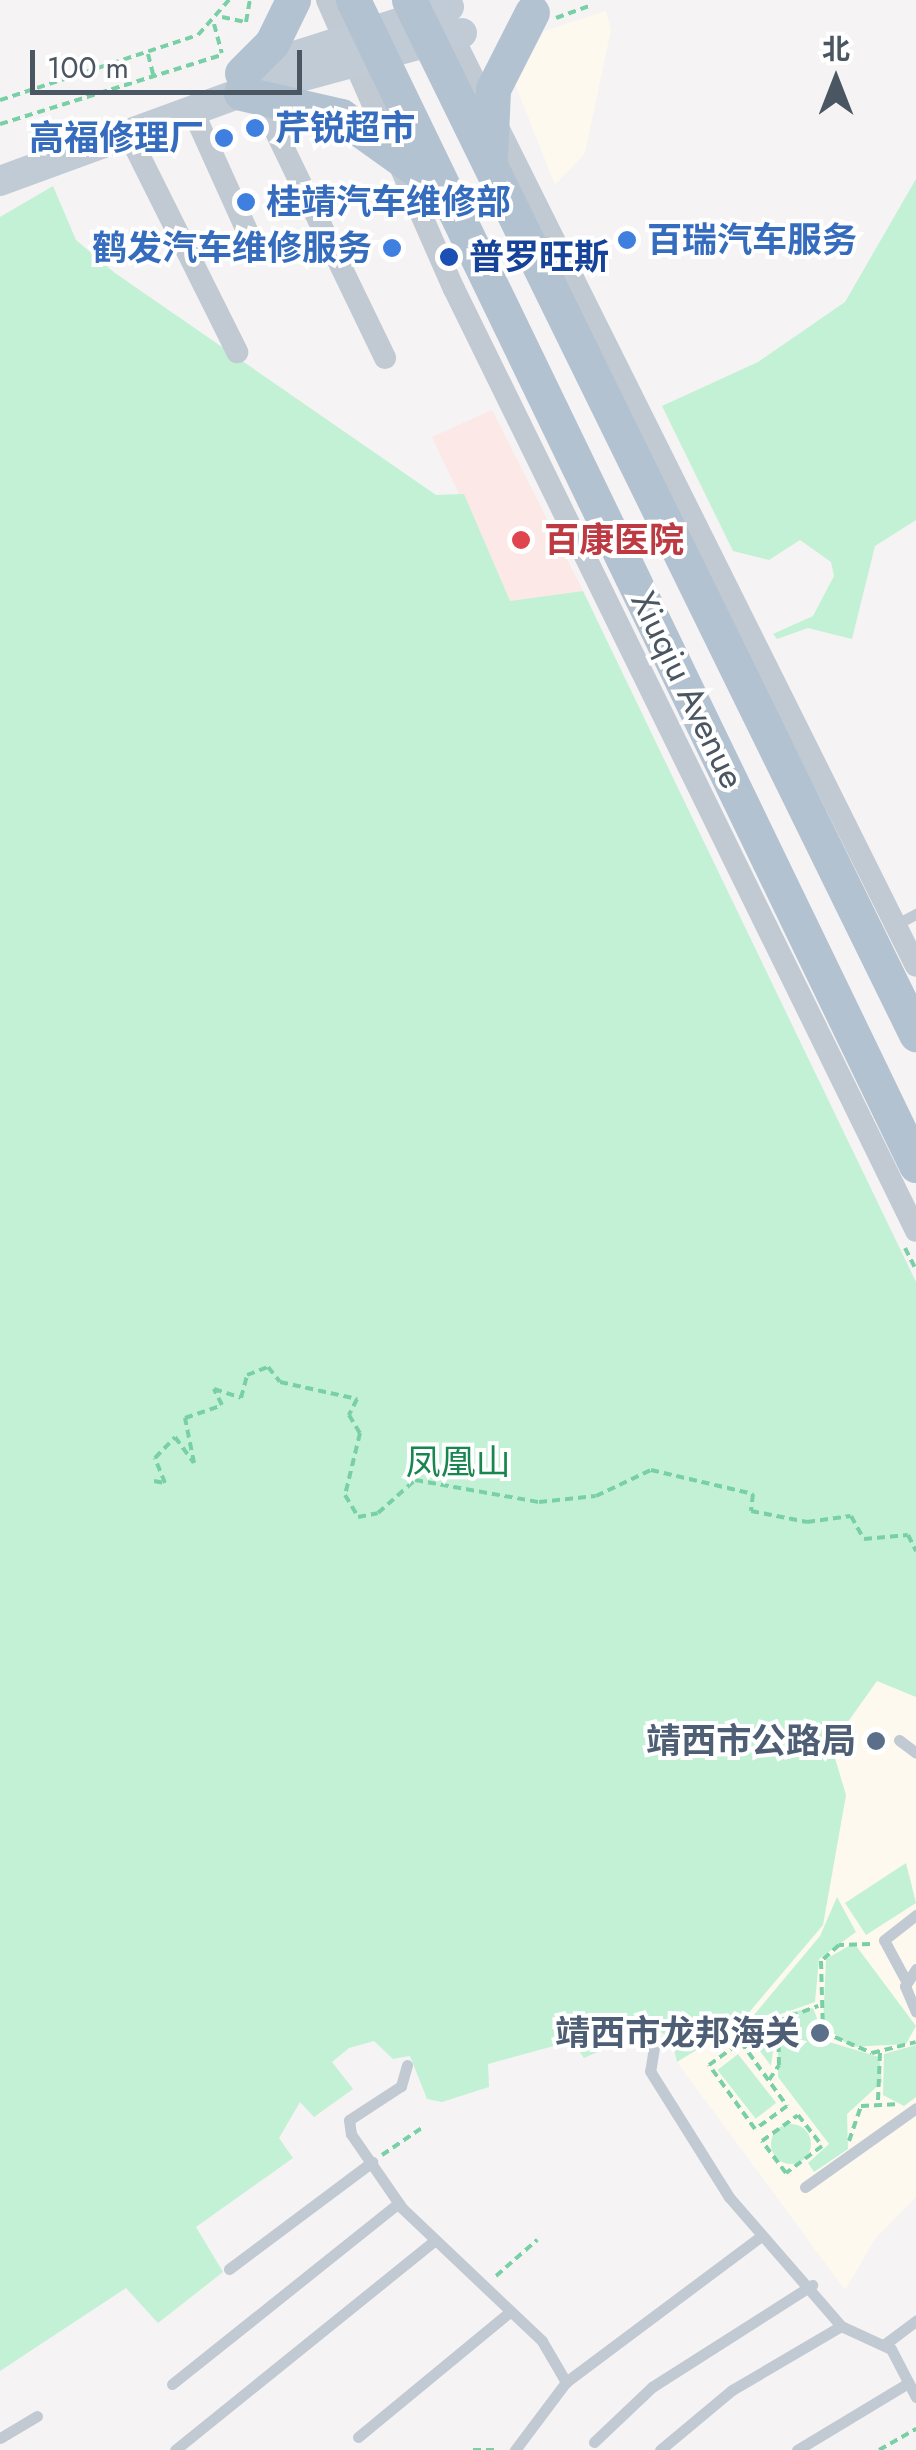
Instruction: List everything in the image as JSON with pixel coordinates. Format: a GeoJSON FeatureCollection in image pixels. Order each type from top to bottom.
{"type":"FeatureCollection","features":[{"type":"Feature","properties":{"kind":"main road"},"geometry":{"type":"LineString","coordinates":[[0,182],[192,109],[272,43],[293,0]]}},
{"type":"Feature","properties":{"kind":"main road","name":"Xiuqiu Avenue"},"geometry":{"type":"LineString","coordinates":[[353,0],[365,47],[450,198],[503,303],[913,1160]]}},
{"type":"Feature","properties":{"kind":"main road"},"geometry":{"type":"LineString","coordinates":[[494,179],[489,105],[540,17]]}},
{"type":"Feature","properties":{"kind":"main road"},"geometry":{"type":"LineString","coordinates":[[0,160],[240,73],[365,47],[437,18]]}},
{"type":"Feature","properties":{"kind":"main road","name":"Xiuqiu Avenue"},"geometry":{"type":"LineString","coordinates":[[437,18],[494,179],[564,284],[642,480],[816,800],[891,919],[912,1011]]}},
{"type":"Feature","properties":{"kind":"main road"},"geometry":{"type":"LineString","coordinates":[[240,73],[322,108],[394,150],[450,198]]}},
{"type":"Feature","properties":{"kind":"main road"},"geometry":{"type":"LineString","coordinates":[[595,497],[642,480]]}},
{"type":"Feature","properties":{"kind":"street"},"geometry":{"type":"LineString","coordinates":[[327,0],[365,47],[394,150],[481,344],[908,1228]]}},
{"type":"Feature","properties":{"kind":"street"},"geometry":{"type":"LineString","coordinates":[[437,18],[489,105],[564,284],[816,800]]}},
{"type":"Feature","properties":{"kind":"street"},"geometry":{"type":"LineString","coordinates":[[240,73],[385,358]]}},
{"type":"Feature","properties":{"kind":"street"},"geometry":{"type":"LineString","coordinates":[[192,109],[247,230]]}},
{"type":"Feature","properties":{"kind":"street"},"geometry":{"type":"LineString","coordinates":[[128,134],[237,352]]}},
{"type":"Feature","properties":{"kind":"street"},"geometry":{"type":"LineString","coordinates":[[481,344],[503,303]]}},
{"type":"Feature","properties":{"kind":"street"},"geometry":{"type":"LineString","coordinates":[[891,919],[916,966]]}},
{"type":"Feature","properties":{"kind":"street"},"geometry":{"type":"LineString","coordinates":[[908,1228],[913,1160]]}},
{"type":"Feature","properties":{"kind":"lane"},"geometry":{"type":"LineString","coordinates":[[900,1740],[916,1753]]}},
{"type":"Feature","properties":{"kind":"lane"},"geometry":{"type":"LineString","coordinates":[[916,1915],[888,1932],[884,1950],[905,1980],[916,2012]]}},
{"type":"Feature","properties":{"kind":"lane"},"geometry":{"type":"LineString","coordinates":[[905,1980],[916,1969]]}},
{"type":"Feature","properties":{"kind":"lane"},"geometry":{"type":"LineString","coordinates":[[655,2042],[650,2072],[760,2236],[812,2285],[841,2326],[885,2344],[916,2397]]}},
{"type":"Feature","properties":{"kind":"lane"},"geometry":{"type":"LineString","coordinates":[[407,2065],[401,2086],[350,2120],[400,2203],[507,2314],[542,2341],[566,2382]]}},
{"type":"Feature","properties":{"kind":"lane"},"geometry":{"type":"LineString","coordinates":[[805,2187],[911,2112]]}},
{"type":"Feature","properties":{"kind":"lane"},"geometry":{"type":"LineString","coordinates":[[230,2269],[372,2162]]}},
{"type":"Feature","properties":{"kind":"lane"},"geometry":{"type":"LineString","coordinates":[[172,2384],[400,2203]]}},
{"type":"Feature","properties":{"kind":"lane"},"geometry":{"type":"LineString","coordinates":[[515,2450],[566,2382],[760,2236]]}},
{"type":"Feature","properties":{"kind":"lane"},"geometry":{"type":"LineString","coordinates":[[176,2450],[435,2240]]}},
{"type":"Feature","properties":{"kind":"lane"},"geometry":{"type":"LineString","coordinates":[[594,2442],[640,2396],[812,2285]]}},
{"type":"Feature","properties":{"kind":"lane"},"geometry":{"type":"LineString","coordinates":[[358,2437],[507,2314]]}},
{"type":"Feature","properties":{"kind":"lane"},"geometry":{"type":"LineString","coordinates":[[885,2344],[916,2321]]}},
{"type":"Feature","properties":{"kind":"lane"},"geometry":{"type":"LineString","coordinates":[[660,2450],[732,2390],[841,2326]]}},
{"type":"Feature","properties":{"kind":"lane"},"geometry":{"type":"LineString","coordinates":[[796,2450],[908,2383]]}},
{"type":"Feature","properties":{"kind":"lane"},"geometry":{"type":"LineString","coordinates":[[0,2438],[36,2416]]}},
{"type":"Feature","properties":{"kind":"path"},"geometry":{"type":"LineString","coordinates":[[0,100],[148,54],[214,24],[222,17],[228,0]]}},
{"type":"Feature","properties":{"kind":"path"},"geometry":{"type":"LineString","coordinates":[[222,17],[246,22],[250,0]]}},
{"type":"Feature","properties":{"kind":"path"},"geometry":{"type":"LineString","coordinates":[[540,17],[591,5]]}},
{"type":"Feature","properties":{"kind":"path"},"geometry":{"type":"LineString","coordinates":[[0,124],[154,78],[240,73],[214,24]]}},
{"type":"Feature","properties":{"kind":"path"},"geometry":{"type":"LineString","coordinates":[[148,54],[154,78]]}},
{"type":"Feature","properties":{"kind":"path"},"geometry":{"type":"LineString","coordinates":[[908,1228],[916,1270]]}},
{"type":"Feature","properties":{"kind":"path"},"geometry":{"type":"LineString","coordinates":[[154,1481],[165,1483],[155,1458],[176,1437],[194,1463],[186,1418],[222,1406],[214,1388],[241,1398],[247,1375],[268,1367],[280,1382],[357,1399],[349,1415],[360,1433],[345,1495],[358,1517],[378,1512],[414,1480],[539,1502],[596,1496],[651,1470],[753,1494],[751,1511],[807,1522],[851,1516],[864,1540],[908,1535],[916,1551]]}},
{"type":"Feature","properties":{"kind":"path"},"geometry":{"type":"LineString","coordinates":[[884,1950],[855,1940],[832,1949],[818,1968],[818,2006],[826,2038],[880,2053],[916,2042]]}},
{"type":"Feature","properties":{"kind":"path"},"geometry":{"type":"LineString","coordinates":[[768,2080],[780,2065],[778,2020],[818,2006]]}},
{"type":"Feature","properties":{"kind":"path"},"geometry":{"type":"LineString","coordinates":[[741,2042],[768,2080],[787,2106],[755,2128],[709,2065],[741,2042]]}},
{"type":"Feature","properties":{"kind":"path"},"geometry":{"type":"LineString","coordinates":[[878,2100],[880,2053]]}},
{"type":"Feature","properties":{"kind":"path"},"geometry":{"type":"LineString","coordinates":[[878,2100],[911,2112]]}},
{"type":"Feature","properties":{"kind":"path"},"geometry":{"type":"LineString","coordinates":[[852,2155],[849,2121],[878,2100]]}},
{"type":"Feature","properties":{"kind":"path"},"geometry":{"type":"LineString","coordinates":[[798,2115],[822,2146],[803,2161],[786,2173],[762,2141],[798,2115]]}},
{"type":"Feature","properties":{"kind":"path"},"geometry":{"type":"LineString","coordinates":[[372,2162],[423,2127]]}},
{"type":"Feature","properties":{"kind":"path"},"geometry":{"type":"LineString","coordinates":[[483,2288],[538,2240]]}},
{"type":"Feature","properties":{"kind":"path"},"geometry":{"type":"LineString","coordinates":[[879,2450],[916,2429]]}},
{"type":"Feature","properties":{"kind":"path"},"geometry":{"type":"LineString","coordinates":[[473,2450],[496,2450]]}},
{"type":"Feature","properties":{"kind":"shaded area"},"geometry":{"type":"Polygon","coordinates":[[[606,11],[611,30],[585,153],[555,185],[515,84],[544,31],[606,11]]]}},
{"type":"Feature","properties":{"kind":"shaded area","name":"百康医院"},"geometry":{"type":"Polygon","coordinates":[[[492,410],[583,591],[510,601],[432,437],[492,410]]]}},
{"type":"Feature","properties":{"kind":"shaded area","name":"靖西市龙邦海关"},"geometry":{"type":"Polygon","coordinates":[[[877,1680],[916,1697],[916,2197],[875,2239],[845,2290],[677,2062],[740,2023],[823,1925],[846,1795],[832,1748],[877,1680]]]}},
{"type":"Feature","properties":{"kind":"green space"},"geometry":{"type":"Polygon","coordinates":[[[916,179],[916,520],[875,546],[852,639],[808,628],[777,639],[773,634],[813,616],[834,576],[831,562],[800,540],[769,560],[733,551],[662,406],[758,362],[845,302],[916,179]]]}},
{"type":"Feature","properties":{"kind":"green space","name":"凤凰山"},"geometry":{"type":"Polygon","coordinates":[[[53,186],[76,240],[115,273],[436,495],[464,494],[510,601],[583,591],[916,1282],[916,1697],[877,1681],[839,1734],[832,1748],[846,1795],[823,1925],[740,2023],[677,2062],[672,2040],[654,2027],[584,2058],[572,2041],[488,2064],[489,2087],[442,2102],[427,2099],[410,2056],[393,2059],[374,2041],[349,2048],[332,2062],[353,2089],[314,2117],[300,2102],[279,2138],[293,2158],[196,2227],[223,2272],[158,2323],[126,2288],[0,2371],[0,217],[53,186]]]}},
{"type":"Feature","properties":{"kind":"green space"},"geometry":{"type":"Polygon","coordinates":[[[906,1863],[916,1903],[866,1935],[845,1903],[906,1863]]]}},
{"type":"Feature","properties":{"kind":"green space"},"geometry":{"type":"Polygon","coordinates":[[[837,1897],[856,1932],[819,1959],[815,2002],[778,2015],[771,2066],[743,2028],[820,1936],[837,1897]]]}},
{"type":"Feature","properties":{"kind":"green space"},"geometry":{"type":"Polygon","coordinates":[[[854,1943],[916,2026],[906,2044],[851,2047],[823,2025],[826,1959],[854,1943]]]}},
{"type":"Feature","properties":{"kind":"green space"},"geometry":{"type":"Polygon","coordinates":[[[813,2008],[826,2041],[879,2057],[882,2082],[847,2114],[848,2149],[814,2172],[808,2163],[829,2144],[778,2077],[778,2042],[791,2012],[813,2008]]]}},
{"type":"Feature","properties":{"kind":"green space"},"geometry":{"type":"Polygon","coordinates":[[[916,2045],[916,2097],[904,2106],[883,2095],[884,2054],[916,2045]]]}},
{"type":"Feature","properties":{"kind":"green space"},"geometry":{"type":"Polygon","coordinates":[[[738,2054],[776,2103],[756,2119],[718,2070],[738,2054]]]}},
{"type":"Feature","properties":{"kind":"green space"},"geometry":{"type":"Polygon","coordinates":[[[791,2124],[805,2130],[811,2144],[805,2158],[791,2164],[777,2158],[771,2144],[777,2130],[791,2124]]]}},
{"type":"Feature","properties":{"kind":"place","name":"芹锐超市"},"geometry":{"type":"Point","coordinates":[255,128]}},
{"type":"Feature","properties":{"kind":"place","name":"高福修理厂"},"geometry":{"type":"Point","coordinates":[224,138]}},
{"type":"Feature","properties":{"kind":"place","name":"桂靖汽车维修部"},"geometry":{"type":"Point","coordinates":[246,202]}},
{"type":"Feature","properties":{"kind":"place","name":"百瑞汽车服务"},"geometry":{"type":"Point","coordinates":[627,240]}},
{"type":"Feature","properties":{"kind":"place","name":"鹤发汽车维修服务"},"geometry":{"type":"Point","coordinates":[392,248]}},
{"type":"Feature","properties":{"kind":"place","name":"普罗旺斯"},"geometry":{"type":"Point","coordinates":[449,257]}},
{"type":"Feature","properties":{"kind":"place","name":"百康医院"},"geometry":{"type":"Point","coordinates":[521,540]}},
{"type":"Feature","properties":{"kind":"place","name":"靖西市公路局"},"geometry":{"type":"Point","coordinates":[876,1741]}},
{"type":"Feature","properties":{"kind":"place","name":"靖西市龙邦海关"},"geometry":{"type":"Point","coordinates":[820,2033]}}]}
